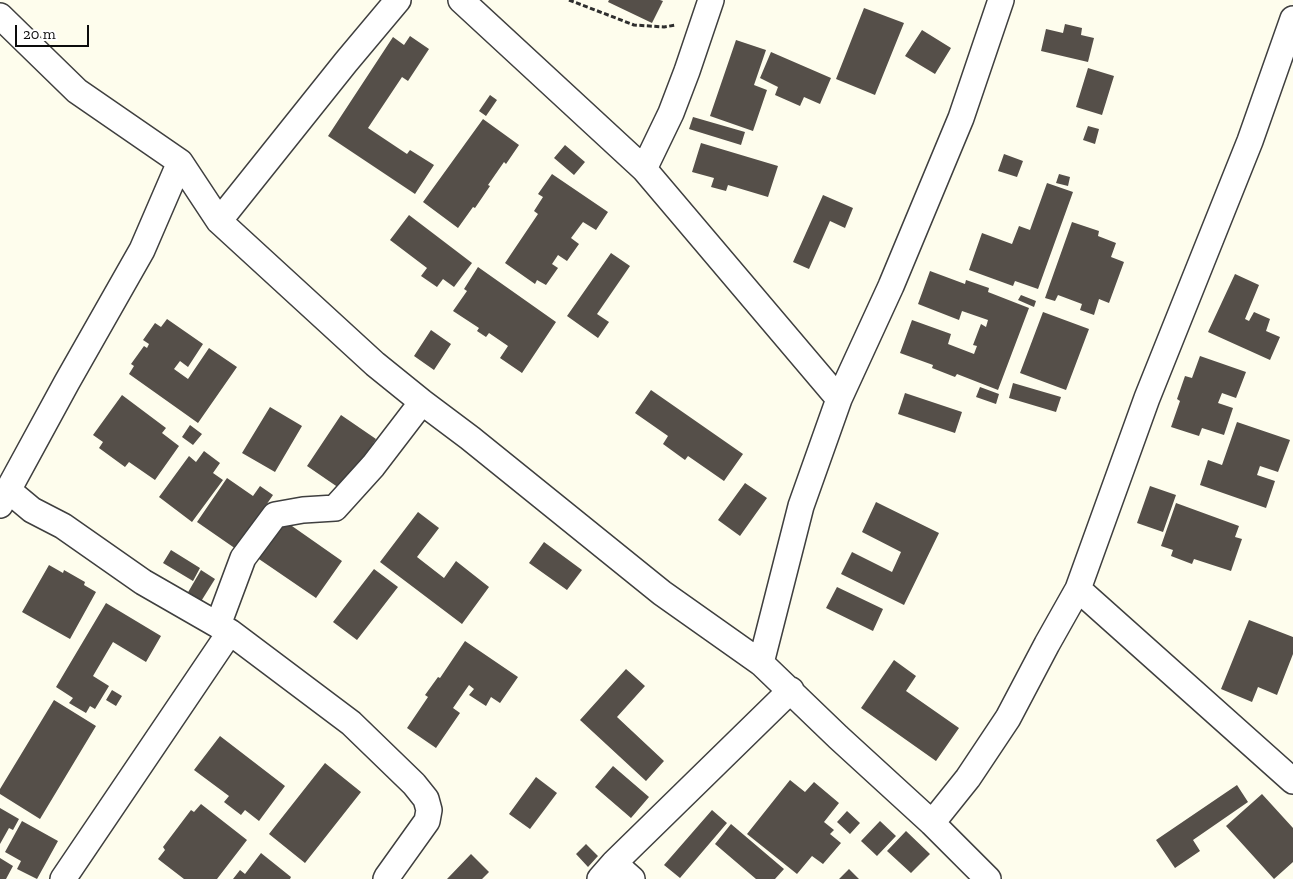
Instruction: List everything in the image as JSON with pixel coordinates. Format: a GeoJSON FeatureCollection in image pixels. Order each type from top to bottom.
{"type":"FeatureCollection","features":[{"type":"Feature","properties":{"kind":"street"},"geometry":{"type":"LineString","coordinates":[[219,222],[346,62],[398,0]]}},
{"type":"Feature","properties":{"kind":"street"},"geometry":{"type":"LineString","coordinates":[[461,0],[644,169],[839,398]]}},
{"type":"Feature","properties":{"kind":"street"},"geometry":{"type":"LineString","coordinates":[[761,663],[801,506],[839,398],[890,286],[961,118],[1001,0]]}},
{"type":"Feature","properties":{"kind":"street"},"geometry":{"type":"LineString","coordinates":[[644,169],[671,114],[708,10]]}},
{"type":"Feature","properties":{"kind":"street"},"geometry":{"type":"LineString","coordinates":[[0,16],[78,91],[180,162],[219,222],[368,358],[662,593],[761,663],[932,823],[988,879]]}},
{"type":"Feature","properties":{"kind":"street"},"geometry":{"type":"LineString","coordinates":[[932,823],[968,778],[1008,718],[1078,589],[1147,398],[1250,140],[1293,19]]}},
{"type":"Feature","properties":{"kind":"street"},"geometry":{"type":"LineString","coordinates":[[180,162],[142,250],[66,382],[4,498],[63,526],[143,582],[224,629],[351,723],[414,784],[426,798],[429,810],[427,821],[386,879]]}},
{"type":"Feature","properties":{"kind":"street"},"geometry":{"type":"LineString","coordinates":[[62,879],[224,629],[243,558],[275,515],[303,510],[335,508],[373,466],[422,402]]}},
{"type":"Feature","properties":{"kind":"street"},"geometry":{"type":"LineString","coordinates":[[1078,589],[1293,781]]}},
{"type":"Feature","properties":{"kind":"street"},"geometry":{"type":"LineString","coordinates":[[615,874],[791,690]]}},
{"type":"Feature","properties":{"kind":"path"},"geometry":{"type":"LineString","coordinates":[[570,0],[634,25],[664,26],[708,10]]}},
{"type":"Feature","properties":{"kind":"building"},"geometry":{"type":"Polygon","coordinates":[[[609,0],[663,1],[652,23],[608,2],[609,0]]]}},
{"type":"Feature","properties":{"kind":"building"},"geometry":{"type":"Polygon","coordinates":[[[864,8],[904,23],[875,95],[836,79],[864,8]]]}},
{"type":"Feature","properties":{"kind":"building"},"geometry":{"type":"Polygon","coordinates":[[[1065,24],[1082,28],[1081,35],[1094,38],[1088,62],[1041,51],[1046,29],[1063,33],[1065,24]]]}},
{"type":"Feature","properties":{"kind":"building"},"geometry":{"type":"Polygon","coordinates":[[[922,30],[951,48],[935,74],[905,56],[922,30]]]}},
{"type":"Feature","properties":{"kind":"building"},"geometry":{"type":"Polygon","coordinates":[[[410,36],[429,49],[408,81],[402,77],[368,128],[407,154],[410,150],[434,165],[415,194],[328,136],[393,37],[404,45],[410,36]]]}},
{"type":"Feature","properties":{"kind":"building"},"geometry":{"type":"Polygon","coordinates":[[[736,40],[766,50],[754,85],[767,90],[753,131],[710,116],[736,40]]]}},
{"type":"Feature","properties":{"kind":"building"},"geometry":{"type":"Polygon","coordinates":[[[771,52],[831,78],[820,104],[804,97],[800,106],[775,95],[778,87],[760,78],[771,52]]]}},
{"type":"Feature","properties":{"kind":"building"},"geometry":{"type":"Polygon","coordinates":[[[1088,68],[1114,76],[1102,115],[1076,107],[1088,68]]]}},
{"type":"Feature","properties":{"kind":"building"},"geometry":{"type":"Polygon","coordinates":[[[490,95],[497,100],[486,116],[479,111],[490,95]]]}},
{"type":"Feature","properties":{"kind":"building"},"geometry":{"type":"Polygon","coordinates":[[[693,117],[745,132],[741,145],[689,129],[693,117]]]}},
{"type":"Feature","properties":{"kind":"building"},"geometry":{"type":"Polygon","coordinates":[[[483,119],[519,145],[506,164],[504,162],[475,208],[473,207],[458,228],[423,202],[483,119]]]}},
{"type":"Feature","properties":{"kind":"building"},"geometry":{"type":"Polygon","coordinates":[[[1088,126],[1099,129],[1095,144],[1083,140],[1088,126]]]}},
{"type":"Feature","properties":{"kind":"building"},"geometry":{"type":"Polygon","coordinates":[[[701,143],[778,166],[768,197],[728,185],[726,191],[711,187],[714,178],[692,172],[701,143]]]}},
{"type":"Feature","properties":{"kind":"building"},"geometry":{"type":"Polygon","coordinates":[[[565,145],[585,162],[574,175],[554,158],[565,145]]]}},
{"type":"Feature","properties":{"kind":"building"},"geometry":{"type":"Polygon","coordinates":[[[1004,154],[1023,161],[1017,177],[998,171],[1004,154]]]}},
{"type":"Feature","properties":{"kind":"building"},"geometry":{"type":"Polygon","coordinates":[[[552,174],[608,212],[596,230],[583,222],[571,238],[579,244],[567,261],[558,255],[552,264],[558,268],[546,285],[537,280],[535,284],[505,263],[538,214],[534,211],[543,197],[538,194],[552,174]]]}},
{"type":"Feature","properties":{"kind":"building"},"geometry":{"type":"Polygon","coordinates":[[[1059,174],[1070,177],[1068,186],[1056,183],[1059,174]]]}},
{"type":"Feature","properties":{"kind":"building"},"geometry":{"type":"Polygon","coordinates":[[[1047,183],[1073,192],[1038,289],[1015,281],[1013,286],[969,270],[982,233],[1012,244],[1019,226],[1030,230],[1047,183]]]}},
{"type":"Feature","properties":{"kind":"building"},"geometry":{"type":"Polygon","coordinates":[[[823,195],[853,208],[845,228],[830,221],[809,269],[793,262],[823,195]]]}},
{"type":"Feature","properties":{"kind":"building"},"geometry":{"type":"Polygon","coordinates":[[[409,215],[472,263],[454,287],[443,279],[437,287],[421,276],[427,268],[390,240],[409,215]]]}},
{"type":"Feature","properties":{"kind":"building"},"geometry":{"type":"Polygon","coordinates":[[[1072,222],[1099,231],[1098,236],[1116,243],[1111,257],[1124,262],[1109,303],[1099,299],[1094,315],[1080,310],[1082,304],[1058,295],[1055,301],[1045,298],[1072,222]]]}},
{"type":"Feature","properties":{"kind":"building"},"geometry":{"type":"Polygon","coordinates":[[[611,253],[630,266],[597,314],[609,322],[598,338],[567,316],[611,253]]]}},
{"type":"Feature","properties":{"kind":"building"},"geometry":{"type":"Polygon","coordinates":[[[478,267],[556,322],[522,373],[500,358],[508,346],[489,333],[486,337],[477,331],[479,328],[453,311],[467,291],[464,289],[478,267]]]}},
{"type":"Feature","properties":{"kind":"building"},"geometry":{"type":"Polygon","coordinates":[[[930,271],[965,284],[966,280],[989,288],[988,292],[1029,308],[998,390],[957,374],[955,377],[932,368],[933,365],[900,353],[912,320],[951,334],[948,344],[974,354],[977,346],[973,345],[981,324],[986,327],[988,320],[962,311],[959,320],[918,304],[930,271]]]}},
{"type":"Feature","properties":{"kind":"building"},"geometry":{"type":"Polygon","coordinates":[[[1235,274],[1259,285],[1245,319],[1249,321],[1254,312],[1270,319],[1266,331],[1280,337],[1270,360],[1208,332],[1235,274]]]}},
{"type":"Feature","properties":{"kind":"building"},"geometry":{"type":"Polygon","coordinates":[[[1021,295],[1036,301],[1034,307],[1018,300],[1021,295]]]}},
{"type":"Feature","properties":{"kind":"building"},"geometry":{"type":"Polygon","coordinates":[[[1043,312],[1089,329],[1066,390],[1020,373],[1043,312]]]}},
{"type":"Feature","properties":{"kind":"building"},"geometry":{"type":"Polygon","coordinates":[[[167,319],[203,344],[188,367],[180,361],[174,369],[188,379],[209,348],[237,367],[198,423],[129,374],[134,366],[131,364],[144,346],[147,348],[149,344],[143,340],[155,323],[161,327],[167,319]]]}},
{"type":"Feature","properties":{"kind":"building"},"geometry":{"type":"Polygon","coordinates":[[[431,330],[451,344],[434,370],[414,356],[431,330]]]}},
{"type":"Feature","properties":{"kind":"building"},"geometry":{"type":"Polygon","coordinates":[[[1200,356],[1246,372],[1236,398],[1222,393],[1218,403],[1233,408],[1224,435],[1202,428],[1199,436],[1171,427],[1180,401],[1177,399],[1185,376],[1192,378],[1200,356]]]}},
{"type":"Feature","properties":{"kind":"building"},"geometry":{"type":"Polygon","coordinates":[[[1013,383],[1061,397],[1056,412],[1009,398],[1013,383]]]}},
{"type":"Feature","properties":{"kind":"building"},"geometry":{"type":"Polygon","coordinates":[[[980,387],[999,394],[996,404],[976,397],[980,387]]]}},
{"type":"Feature","properties":{"kind":"building"},"geometry":{"type":"Polygon","coordinates":[[[651,390],[743,454],[724,481],[688,456],[685,460],[663,444],[668,436],[635,413],[651,390]]]}},
{"type":"Feature","properties":{"kind":"building"},"geometry":{"type":"Polygon","coordinates":[[[905,393],[962,412],[955,433],[898,414],[905,393]]]}},
{"type":"Feature","properties":{"kind":"building"},"geometry":{"type":"Polygon","coordinates":[[[122,395],[166,428],[162,433],[179,446],[155,480],[129,462],[125,467],[99,448],[103,442],[93,435],[122,395]]]}},
{"type":"Feature","properties":{"kind":"building"},"geometry":{"type":"Polygon","coordinates":[[[270,407],[302,426],[275,472],[242,453],[270,407]]]}},
{"type":"Feature","properties":{"kind":"building"},"geometry":{"type":"Polygon","coordinates":[[[341,415],[376,439],[342,490],[307,466],[341,415]]]}},
{"type":"Feature","properties":{"kind":"building"},"geometry":{"type":"Polygon","coordinates":[[[1237,422],[1290,440],[1278,472],[1260,466],[1257,475],[1275,481],[1266,508],[1200,485],[1208,460],[1222,465],[1237,422]]]}},
{"type":"Feature","properties":{"kind":"building"},"geometry":{"type":"Polygon","coordinates":[[[190,425],[202,434],[193,445],[182,437],[190,425]]]}},
{"type":"Feature","properties":{"kind":"building"},"geometry":{"type":"Polygon","coordinates":[[[204,451],[220,463],[213,473],[223,480],[192,522],[159,497],[189,456],[196,462],[204,451]]]}},
{"type":"Feature","properties":{"kind":"building"},"geometry":{"type":"Polygon","coordinates":[[[227,478],[253,496],[260,486],[273,495],[236,549],[197,522],[227,478]]]}},
{"type":"Feature","properties":{"kind":"building"},"geometry":{"type":"Polygon","coordinates":[[[745,483],[767,498],[740,536],[718,520],[745,483]]]}},
{"type":"Feature","properties":{"kind":"building"},"geometry":{"type":"Polygon","coordinates":[[[1150,486],[1176,495],[1163,532],[1137,523],[1150,486]]]}},
{"type":"Feature","properties":{"kind":"building"},"geometry":{"type":"Polygon","coordinates":[[[876,502],[939,533],[904,605],[841,574],[852,552],[892,572],[901,552],[862,532],[876,502]]]}},
{"type":"Feature","properties":{"kind":"building"},"geometry":{"type":"Polygon","coordinates":[[[1176,503],[1239,526],[1235,537],[1242,539],[1231,571],[1194,559],[1192,564],[1171,556],[1173,550],[1161,546],[1176,503]]]}},
{"type":"Feature","properties":{"kind":"building"},"geometry":{"type":"Polygon","coordinates":[[[418,512],[439,528],[417,557],[444,578],[456,561],[489,587],[462,624],[380,562],[418,512]]]}},
{"type":"Feature","properties":{"kind":"building"},"geometry":{"type":"Polygon","coordinates":[[[282,519],[342,561],[316,598],[256,557],[282,519]]]}},
{"type":"Feature","properties":{"kind":"building"},"geometry":{"type":"Polygon","coordinates":[[[544,542],[582,570],[567,590],[529,563],[544,542]]]}},
{"type":"Feature","properties":{"kind":"building"},"geometry":{"type":"Polygon","coordinates":[[[171,550],[200,568],[193,581],[163,563],[171,550]]]}},
{"type":"Feature","properties":{"kind":"building"},"geometry":{"type":"Polygon","coordinates":[[[49,565],[63,573],[64,570],[85,582],[84,585],[96,592],[70,639],[22,612],[49,565]]]}},
{"type":"Feature","properties":{"kind":"building"},"geometry":{"type":"Polygon","coordinates":[[[374,569],[398,587],[357,640],[333,622],[374,569]]]}},
{"type":"Feature","properties":{"kind":"building"},"geometry":{"type":"Polygon","coordinates":[[[201,570],[215,579],[200,603],[187,594],[201,570]]]}},
{"type":"Feature","properties":{"kind":"building"},"geometry":{"type":"Polygon","coordinates":[[[837,587],[883,609],[873,631],[826,608],[837,587]]]}},
{"type":"Feature","properties":{"kind":"building"},"geometry":{"type":"Polygon","coordinates":[[[106,603],[161,636],[146,662],[113,642],[93,676],[109,686],[95,709],[90,706],[86,713],[69,703],[73,698],[56,687],[106,603]]]}},
{"type":"Feature","properties":{"kind":"building"},"geometry":{"type":"Polygon","coordinates":[[[1249,620],[1293,637],[1293,654],[1277,695],[1258,687],[1252,702],[1221,689],[1249,620]]]}},
{"type":"Feature","properties":{"kind":"building"},"geometry":{"type":"Polygon","coordinates":[[[465,641],[518,677],[500,703],[491,697],[486,706],[469,695],[474,689],[469,685],[453,708],[460,713],[436,748],[407,728],[428,697],[425,695],[438,677],[440,678],[465,641]]]}},
{"type":"Feature","properties":{"kind":"building"},"geometry":{"type":"Polygon","coordinates":[[[894,660],[916,676],[906,691],[959,728],[936,761],[861,708],[894,660]]]}},
{"type":"Feature","properties":{"kind":"building"},"geometry":{"type":"Polygon","coordinates":[[[626,669],[645,686],[617,717],[664,761],[646,781],[580,720],[626,669]]]}},
{"type":"Feature","properties":{"kind":"building"},"geometry":{"type":"Polygon","coordinates":[[[112,690],[122,696],[116,706],[106,700],[112,690]]]}},
{"type":"Feature","properties":{"kind":"building"},"geometry":{"type":"Polygon","coordinates":[[[54,700],[96,726],[40,819],[0,794],[0,789],[54,700]]]}},
{"type":"Feature","properties":{"kind":"building"},"geometry":{"type":"Polygon","coordinates":[[[220,736],[285,786],[259,821],[245,810],[241,815],[224,802],[229,796],[194,770],[220,736]]]}},
{"type":"Feature","properties":{"kind":"building"},"geometry":{"type":"Polygon","coordinates":[[[325,763],[361,792],[305,863],[269,834],[325,763]]]}},
{"type":"Feature","properties":{"kind":"building"},"geometry":{"type":"Polygon","coordinates":[[[613,766],[649,797],[631,818],[595,787],[613,766]]]}},
{"type":"Feature","properties":{"kind":"building"},"geometry":{"type":"Polygon","coordinates":[[[536,777],[557,793],[530,829],[509,814],[536,777]]]}},
{"type":"Feature","properties":{"kind":"building"},"geometry":{"type":"Polygon","coordinates":[[[790,780],[805,792],[814,782],[839,803],[824,822],[834,830],[830,834],[841,843],[823,864],[812,856],[797,874],[747,834],[790,780]]]}},
{"type":"Feature","properties":{"kind":"building"},"geometry":{"type":"Polygon","coordinates":[[[1237,785],[1248,802],[1193,840],[1200,851],[1175,868],[1156,840],[1237,785]]]}},
{"type":"Feature","properties":{"kind":"building"},"geometry":{"type":"Polygon","coordinates":[[[1262,794],[1293,828],[1293,862],[1274,879],[1226,826],[1262,794]]]}},
{"type":"Feature","properties":{"kind":"building"},"geometry":{"type":"Polygon","coordinates":[[[201,804],[247,840],[217,879],[184,879],[158,859],[165,850],[163,847],[191,810],[194,812],[201,804]]]}},
{"type":"Feature","properties":{"kind":"building"},"geometry":{"type":"Polygon","coordinates":[[[0,808],[19,819],[13,830],[9,828],[0,844],[0,808]]]}},
{"type":"Feature","properties":{"kind":"building"},"geometry":{"type":"Polygon","coordinates":[[[712,810],[727,823],[680,878],[664,865],[712,810]]]}},
{"type":"Feature","properties":{"kind":"building"},"geometry":{"type":"Polygon","coordinates":[[[847,811],[860,823],[850,834],[837,822],[847,811]]]}},
{"type":"Feature","properties":{"kind":"building"},"geometry":{"type":"Polygon","coordinates":[[[22,821],[58,841],[37,879],[17,869],[21,861],[5,852],[22,821]]]}},
{"type":"Feature","properties":{"kind":"building"},"geometry":{"type":"Polygon","coordinates":[[[880,821],[896,836],[877,856],[861,841],[880,821]]]}},
{"type":"Feature","properties":{"kind":"building"},"geometry":{"type":"Polygon","coordinates":[[[731,824],[784,869],[775,879],[756,879],[715,844],[731,824]]]}},
{"type":"Feature","properties":{"kind":"building"},"geometry":{"type":"Polygon","coordinates":[[[906,831],[930,854],[911,873],[887,851],[906,831]]]}},
{"type":"Feature","properties":{"kind":"building"},"geometry":{"type":"Polygon","coordinates":[[[586,844],[598,856],[588,867],[576,854],[586,844]]]}},
{"type":"Feature","properties":{"kind":"building"},"geometry":{"type":"Polygon","coordinates":[[[261,853],[291,877],[290,879],[233,879],[240,870],[245,874],[261,853]]]}},
{"type":"Feature","properties":{"kind":"building"},"geometry":{"type":"Polygon","coordinates":[[[471,854],[489,872],[482,879],[447,879],[471,854]]]}},
{"type":"Feature","properties":{"kind":"building"},"geometry":{"type":"Polygon","coordinates":[[[0,858],[13,866],[6,879],[0,879],[0,858]]]}},
{"type":"Feature","properties":{"kind":"building"},"geometry":{"type":"Polygon","coordinates":[[[849,869],[859,879],[839,879],[849,869]]]}}]}
